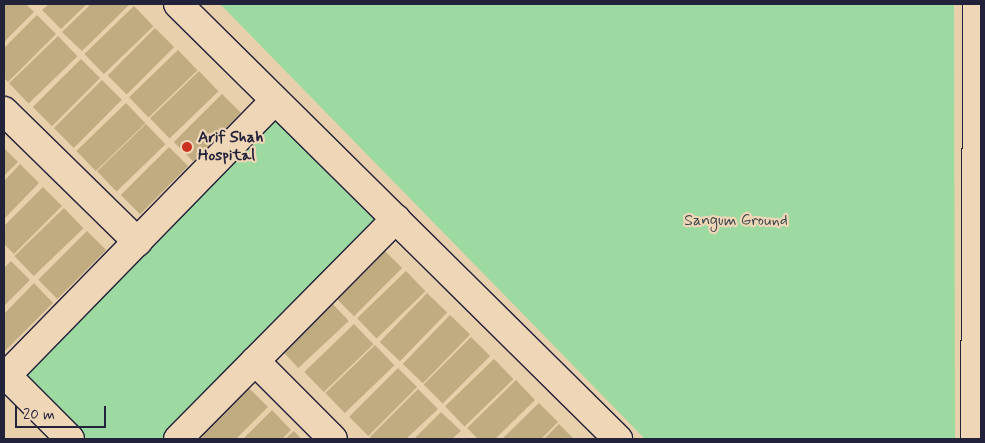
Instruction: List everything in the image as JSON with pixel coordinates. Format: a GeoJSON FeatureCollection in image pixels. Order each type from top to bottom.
{"type":"FeatureCollection","features":[{"type":"Feature","properties":{"kind":"street"},"geometry":{"type":"LineString","coordinates":[[178,4],[618,439]]}},
{"type":"Feature","properties":{"kind":"street"},"geometry":{"type":"LineString","coordinates":[[975,439],[978,350],[977,4]]}},
{"type":"Feature","properties":{"kind":"street"},"geometry":{"type":"LineString","coordinates":[[70,439],[5,377],[275,100]]}},
{"type":"Feature","properties":{"kind":"street"},"geometry":{"type":"LineString","coordinates":[[4,111],[138,242]]}},
{"type":"Feature","properties":{"kind":"street"},"geometry":{"type":"LineString","coordinates":[[178,439],[396,219]]}},
{"type":"Feature","properties":{"kind":"street"},"geometry":{"type":"LineString","coordinates":[[254,361],[333,439]]}},
{"type":"Feature","properties":{"kind":"green space","name":"Sangum Ground"},"geometry":{"type":"Polygon","coordinates":[[[220,4],[954,4],[955,439],[645,439],[220,4]]]}},
{"type":"Feature","properties":{"kind":"green space"},"geometry":{"type":"Polygon","coordinates":[[[275,100],[396,219],[178,439],[70,439],[7,376],[275,100]]]}},
{"type":"Feature","properties":{"kind":"building"},"geometry":{"type":"Polygon","coordinates":[[[4,4],[26,4],[34,12],[4,42],[4,4]]]}},
{"type":"Feature","properties":{"kind":"building"},"geometry":{"type":"Polygon","coordinates":[[[49,4],[87,4],[61,29],[42,10],[49,4]]]}},
{"type":"Feature","properties":{"kind":"building"},"geometry":{"type":"Polygon","coordinates":[[[91,4],[130,4],[82,51],[62,32],[91,4]]]}},
{"type":"Feature","properties":{"kind":"building"},"geometry":{"type":"Polygon","coordinates":[[[134,6],[153,26],[104,74],[84,54],[134,6]]]}},
{"type":"Feature","properties":{"kind":"building"},"geometry":{"type":"Polygon","coordinates":[[[37,15],[56,34],[8,82],[4,78],[4,48],[37,15]]]}},
{"type":"Feature","properties":{"kind":"building"},"geometry":{"type":"Polygon","coordinates":[[[155,28],[174,47],[127,94],[108,75],[155,28]]]}},
{"type":"Feature","properties":{"kind":"building"},"geometry":{"type":"Polygon","coordinates":[[[58,36],[77,56],[29,103],[9,83],[58,36]]]}},
{"type":"Feature","properties":{"kind":"building"},"geometry":{"type":"Polygon","coordinates":[[[178,50],[197,70],[149,117],[129,97],[178,50]]]}},
{"type":"Feature","properties":{"kind":"building"},"geometry":{"type":"Polygon","coordinates":[[[81,59],[100,78],[52,126],[33,107],[81,59]]]}},
{"type":"Feature","properties":{"kind":"building"},"geometry":{"type":"Polygon","coordinates":[[[199,71],[218,91],[170,138],[150,118],[199,71]]]}},
{"type":"Feature","properties":{"kind":"building"},"geometry":{"type":"Polygon","coordinates":[[[102,80],[122,100],[74,148],[54,128],[102,80]]]}},
{"type":"Feature","properties":{"kind":"building"},"geometry":{"type":"Polygon","coordinates":[[[222,94],[241,113],[193,161],[174,142],[222,94]]]}},
{"type":"Feature","properties":{"kind":"building"},"geometry":{"type":"Polygon","coordinates":[[[126,103],[145,123],[96,171],[76,151],[126,103]]]}},
{"type":"Feature","properties":{"kind":"building"},"geometry":{"type":"Polygon","coordinates":[[[146,124],[165,144],[117,191],[97,171],[146,124]]]}},
{"type":"Feature","properties":{"kind":"building"},"geometry":{"type":"Polygon","coordinates":[[[169,147],[188,166],[140,214],[121,195],[169,147]]]}},
{"type":"Feature","properties":{"kind":"building"},"geometry":{"type":"Polygon","coordinates":[[[4,148],[18,162],[4,176],[4,148]]]}},
{"type":"Feature","properties":{"kind":"building"},"geometry":{"type":"Polygon","coordinates":[[[20,164],[39,183],[4,219],[4,181],[20,164]]]}},
{"type":"Feature","properties":{"kind":"building"},"geometry":{"type":"Polygon","coordinates":[[[43,187],[62,206],[14,254],[4,244],[4,226],[43,187]]]}},
{"type":"Feature","properties":{"kind":"building"},"geometry":{"type":"Polygon","coordinates":[[[64,208],[83,228],[34,276],[14,256],[64,208]]]}},
{"type":"Feature","properties":{"kind":"building"},"geometry":{"type":"Polygon","coordinates":[[[87,231],[106,250],[57,299],[38,280],[87,231]]]}},
{"type":"Feature","properties":{"kind":"building"},"geometry":{"type":"Polygon","coordinates":[[[383,249],[402,268],[354,316],[335,297],[383,249]]]}},
{"type":"Feature","properties":{"kind":"building"},"geometry":{"type":"Polygon","coordinates":[[[11,261],[30,280],[4,306],[4,268],[11,261]]]}},
{"type":"Feature","properties":{"kind":"building"},"geometry":{"type":"Polygon","coordinates":[[[406,271],[425,291],[377,338],[357,318],[406,271]]]}},
{"type":"Feature","properties":{"kind":"building"},"geometry":{"type":"Polygon","coordinates":[[[34,283],[53,303],[5,351],[4,314],[34,283]]]}},
{"type":"Feature","properties":{"kind":"building"},"geometry":{"type":"Polygon","coordinates":[[[427,293],[447,312],[400,361],[380,342],[427,293]]]}},
{"type":"Feature","properties":{"kind":"building"},"geometry":{"type":"Polygon","coordinates":[[[331,302],[349,321],[298,368],[281,349],[331,302]]]}},
{"type":"Feature","properties":{"kind":"building"},"geometry":{"type":"Polygon","coordinates":[[[450,315],[470,334],[423,383],[403,364],[450,315]]]}},
{"type":"Feature","properties":{"kind":"building"},"geometry":{"type":"Polygon","coordinates":[[[354,324],[373,344],[324,392],[304,372],[354,324]]]}},
{"type":"Feature","properties":{"kind":"building"},"geometry":{"type":"Polygon","coordinates":[[[471,337],[490,356],[443,403],[424,384],[471,337]]]}},
{"type":"Feature","properties":{"kind":"building"},"geometry":{"type":"Polygon","coordinates":[[[375,345],[394,365],[345,413],[325,393],[375,345]]]}},
{"type":"Feature","properties":{"kind":"building"},"geometry":{"type":"Polygon","coordinates":[[[494,359],[513,379],[465,426],[445,406],[494,359]]]}},
{"type":"Feature","properties":{"kind":"building"},"geometry":{"type":"Polygon","coordinates":[[[398,368],[417,387],[368,436],[349,417],[398,368]]]}},
{"type":"Feature","properties":{"kind":"building"},"geometry":{"type":"Polygon","coordinates":[[[516,380],[535,400],[495,439],[478,439],[467,428],[516,380]]]}},
{"type":"Feature","properties":{"kind":"building"},"geometry":{"type":"Polygon","coordinates":[[[249,388],[268,407],[236,439],[205,439],[201,436],[249,388]]]}},
{"type":"Feature","properties":{"kind":"building"},"geometry":{"type":"Polygon","coordinates":[[[418,389],[438,409],[406,439],[372,439],[370,437],[418,389]]]}},
{"type":"Feature","properties":{"kind":"building"},"geometry":{"type":"Polygon","coordinates":[[[539,403],[558,422],[541,439],[502,439],[539,403]]]}},
{"type":"Feature","properties":{"kind":"building"},"geometry":{"type":"Polygon","coordinates":[[[272,410],[291,430],[282,439],[243,439],[272,410]]]}},
{"type":"Feature","properties":{"kind":"building"},"geometry":{"type":"Polygon","coordinates":[[[441,412],[461,431],[452,439],[414,439],[441,412]]]}},
{"type":"Feature","properties":{"kind":"building"},"geometry":{"type":"Polygon","coordinates":[[[559,424],[574,439],[544,439],[559,424]]]}},
{"type":"Feature","properties":{"kind":"building"},"geometry":{"type":"Polygon","coordinates":[[[294,431],[301,439],[285,439],[294,431]]]}},
{"type":"Feature","properties":{"kind":"place","name":"Arif Shah Hospital"},"geometry":{"type":"Point","coordinates":[187,147]}}]}
